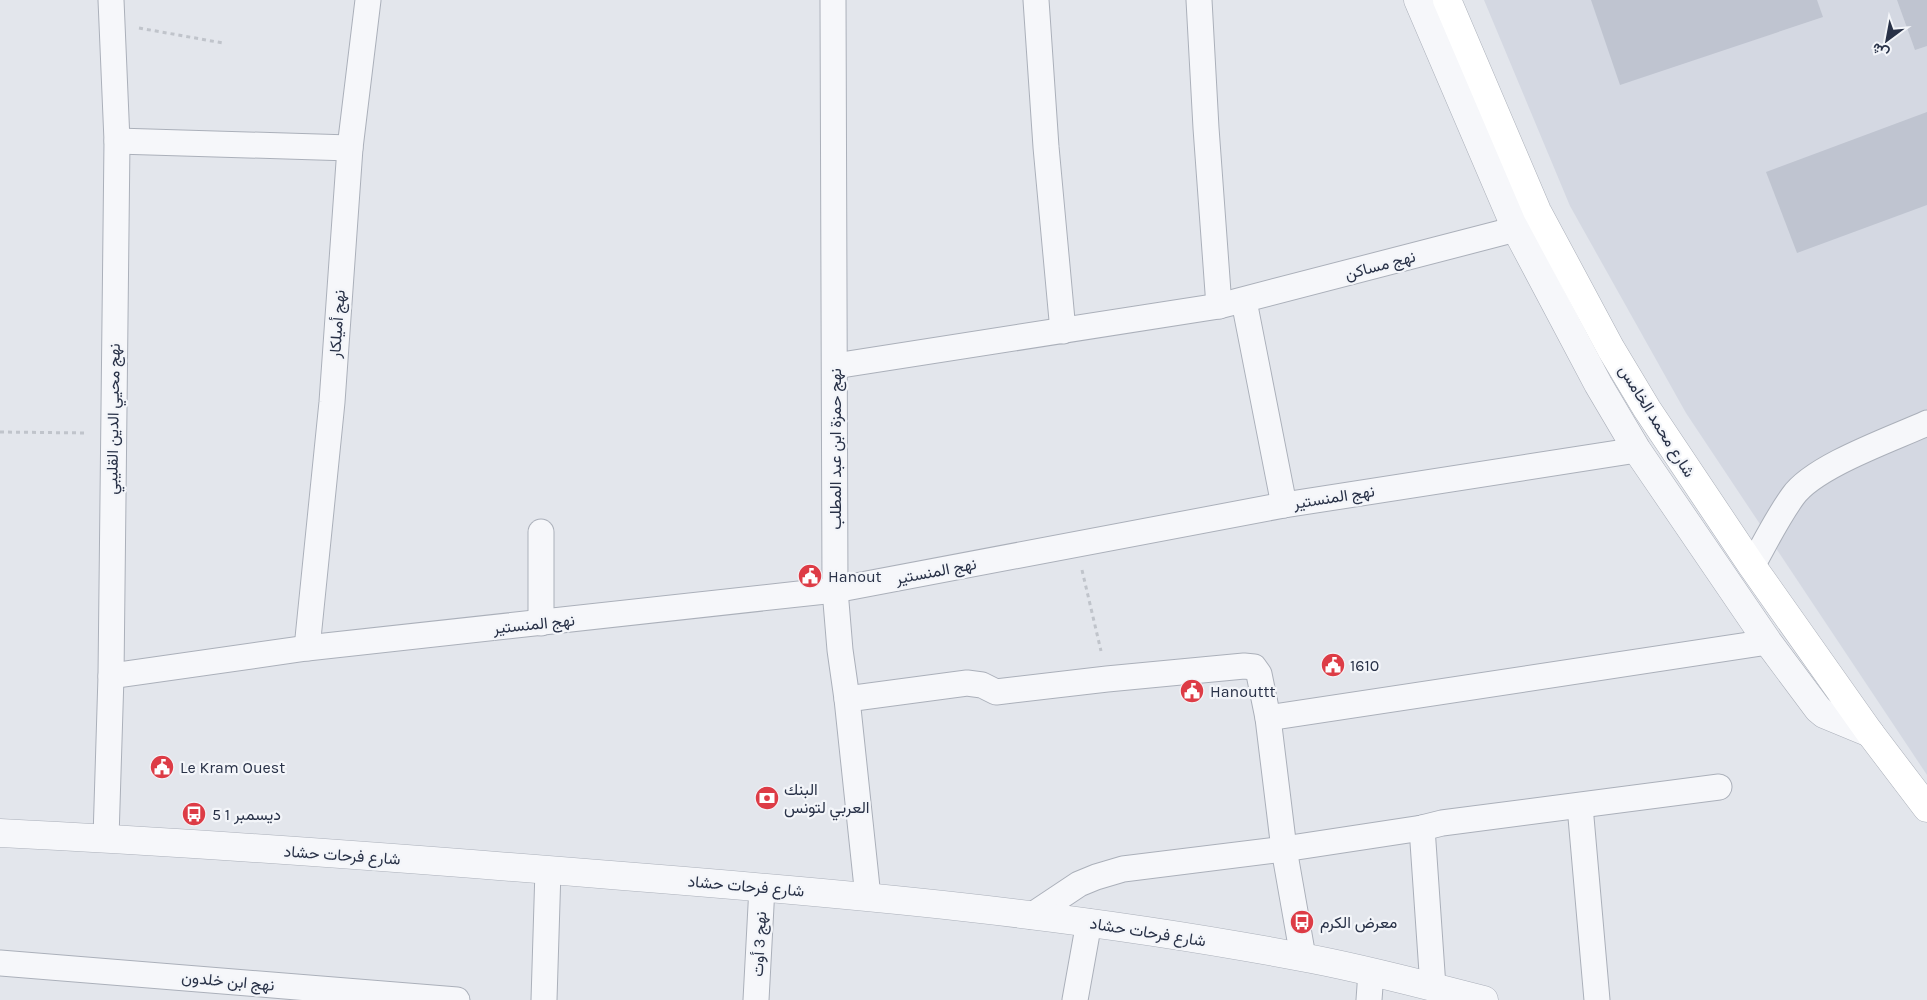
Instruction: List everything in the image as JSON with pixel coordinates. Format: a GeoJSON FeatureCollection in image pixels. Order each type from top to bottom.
{"type":"FeatureCollection","features":[{"type":"Feature","properties":{"kind":"main road","name":"شارع محمد الخامس"},"geometry":{"type":"LineString","coordinates":[[1447,0],[1537,211],[1647,409],[1752,566],[1870,733],[1927,808]]}},
{"type":"Feature","properties":{"kind":"street","name":"نهج أميلكار"},"geometry":{"type":"LineString","coordinates":[[307,648],[332,402],[350,148],[368,0]]}},
{"type":"Feature","properties":{"kind":"street","name":"نهج حمزة ابن عبد المطلب"},"geometry":{"type":"LineString","coordinates":[[833,0],[834,590],[868,897]]}},
{"type":"Feature","properties":{"kind":"street"},"geometry":{"type":"LineString","coordinates":[[1036,0],[1046,147],[1064,331]]}},
{"type":"Feature","properties":{"kind":"street"},"geometry":{"type":"LineString","coordinates":[[1200,0],[1206,128],[1219,306]]}},
{"type":"Feature","properties":{"kind":"street"},"geometry":{"type":"LineString","coordinates":[[1418,0],[1516,229],[1598,384],[1637,450],[1768,642],[1824,714],[1870,733]]}},
{"type":"Feature","properties":{"kind":"street","name":"نهج محيي الدين القليبي"},"geometry":{"type":"LineString","coordinates":[[106,838],[111,676],[117,141],[112,12]]}},
{"type":"Feature","properties":{"kind":"street"},"geometry":{"type":"LineString","coordinates":[[117,141],[350,148]]}},
{"type":"Feature","properties":{"kind":"street","name":"نهج مساكن"},"geometry":{"type":"LineString","coordinates":[[835,366],[1244,301],[1516,229]]}},
{"type":"Feature","properties":{"kind":"street"},"geometry":{"type":"LineString","coordinates":[[1244,301],[1284,505]]}},
{"type":"Feature","properties":{"kind":"street"},"geometry":{"type":"LineString","coordinates":[[1752,566],[1793,495],[1808,480],[1831,466],[1927,423]]}},
{"type":"Feature","properties":{"kind":"street","name":"نهج المنستير"},"geometry":{"type":"LineString","coordinates":[[111,676],[307,648],[834,590],[1284,505],[1637,450]]}},
{"type":"Feature","properties":{"kind":"street"},"geometry":{"type":"LineString","coordinates":[[541,532],[541,623]]}},
{"type":"Feature","properties":{"kind":"street"},"geometry":{"type":"LineString","coordinates":[[1268,718],[1768,642]]}},
{"type":"Feature","properties":{"kind":"street"},"geometry":{"type":"LineString","coordinates":[[847,699],[967,683],[982,685],[996,692],[1107,679],[1250,666],[1257,670],[1259,674],[1268,718],[1284,849],[1303,957]]}},
{"type":"Feature","properties":{"kind":"street"},"geometry":{"type":"LineString","coordinates":[[1031,916],[1079,884],[1096,876],[1123,869],[1284,849],[1422,828],[1442,823],[1719,787]]}},
{"type":"Feature","properties":{"kind":"street"},"geometry":{"type":"LineString","coordinates":[[1580,806],[1597,1000]]}},
{"type":"Feature","properties":{"kind":"street"},"geometry":{"type":"LineString","coordinates":[[1422,828],[1433,987]]}},
{"type":"Feature","properties":{"kind":"street","name":"شارع فرحات حشاد"},"geometry":{"type":"LineString","coordinates":[[0,833],[106,838],[548,870],[868,897],[1089,922],[1303,957],[1484,1000]]}},
{"type":"Feature","properties":{"kind":"street"},"geometry":{"type":"LineString","coordinates":[[544,1000],[548,870]]}},
{"type":"Feature","properties":{"kind":"street","name":"نهج 3 أوت"},"geometry":{"type":"LineString","coordinates":[[756,1000],[762,887]]}},
{"type":"Feature","properties":{"kind":"street"},"geometry":{"type":"LineString","coordinates":[[1075,1000],[1089,922]]}},
{"type":"Feature","properties":{"kind":"street","name":"نهج ابن خلدون"},"geometry":{"type":"LineString","coordinates":[[0,963],[457,1000]]}},
{"type":"Feature","properties":{"kind":"street"},"geometry":{"type":"LineString","coordinates":[[1369,1000],[1371,972]]}},
{"type":"Feature","properties":{"kind":"path"},"geometry":{"type":"LineString","coordinates":[[112,12],[224,43]]}},
{"type":"Feature","properties":{"kind":"path"},"geometry":{"type":"LineString","coordinates":[[0,432],[113,434]]}},
{"type":"Feature","properties":{"kind":"path"},"geometry":{"type":"LineString","coordinates":[[1076,544],[1107,679]]}},
{"type":"Feature","properties":{"kind":"shaded area"},"geometry":{"type":"Polygon","coordinates":[[[1484,0],[1927,0],[1927,775],[1686,413],[1570,206],[1484,0]]]}},
{"type":"Feature","properties":{"kind":"building"},"geometry":{"type":"Polygon","coordinates":[[[1591,0],[1817,0],[1823,17],[1620,85],[1591,0]]]}},
{"type":"Feature","properties":{"kind":"building"},"geometry":{"type":"Polygon","coordinates":[[[1897,0],[1927,0],[1927,46],[1915,50],[1897,0]]]}},
{"type":"Feature","properties":{"kind":"building"},"geometry":{"type":"Polygon","coordinates":[[[1927,112],[1927,205],[1797,253],[1766,172],[1927,112]]]}},
{"type":"Feature","properties":{"kind":"place","name":"Hanout"},"geometry":{"type":"Point","coordinates":[810,576]}},
{"type":"Feature","properties":{"kind":"place","name":"1610"},"geometry":{"type":"Point","coordinates":[1333,665]}},
{"type":"Feature","properties":{"kind":"place","name":"Hanouttt"},"geometry":{"type":"Point","coordinates":[1192,691]}},
{"type":"Feature","properties":{"kind":"place","name":"Le Kram Ouest"},"geometry":{"type":"Point","coordinates":[162,767]}},
{"type":"Feature","properties":{"kind":"place","name":"البنك العربي لتونس"},"geometry":{"type":"Point","coordinates":[767,798]}},
{"type":"Feature","properties":{"kind":"place","name":"5 ديسمبر 1"},"geometry":{"type":"Point","coordinates":[194,814]}},
{"type":"Feature","properties":{"kind":"place","name":"معرض الكرم"},"geometry":{"type":"Point","coordinates":[1302,922]}}]}
